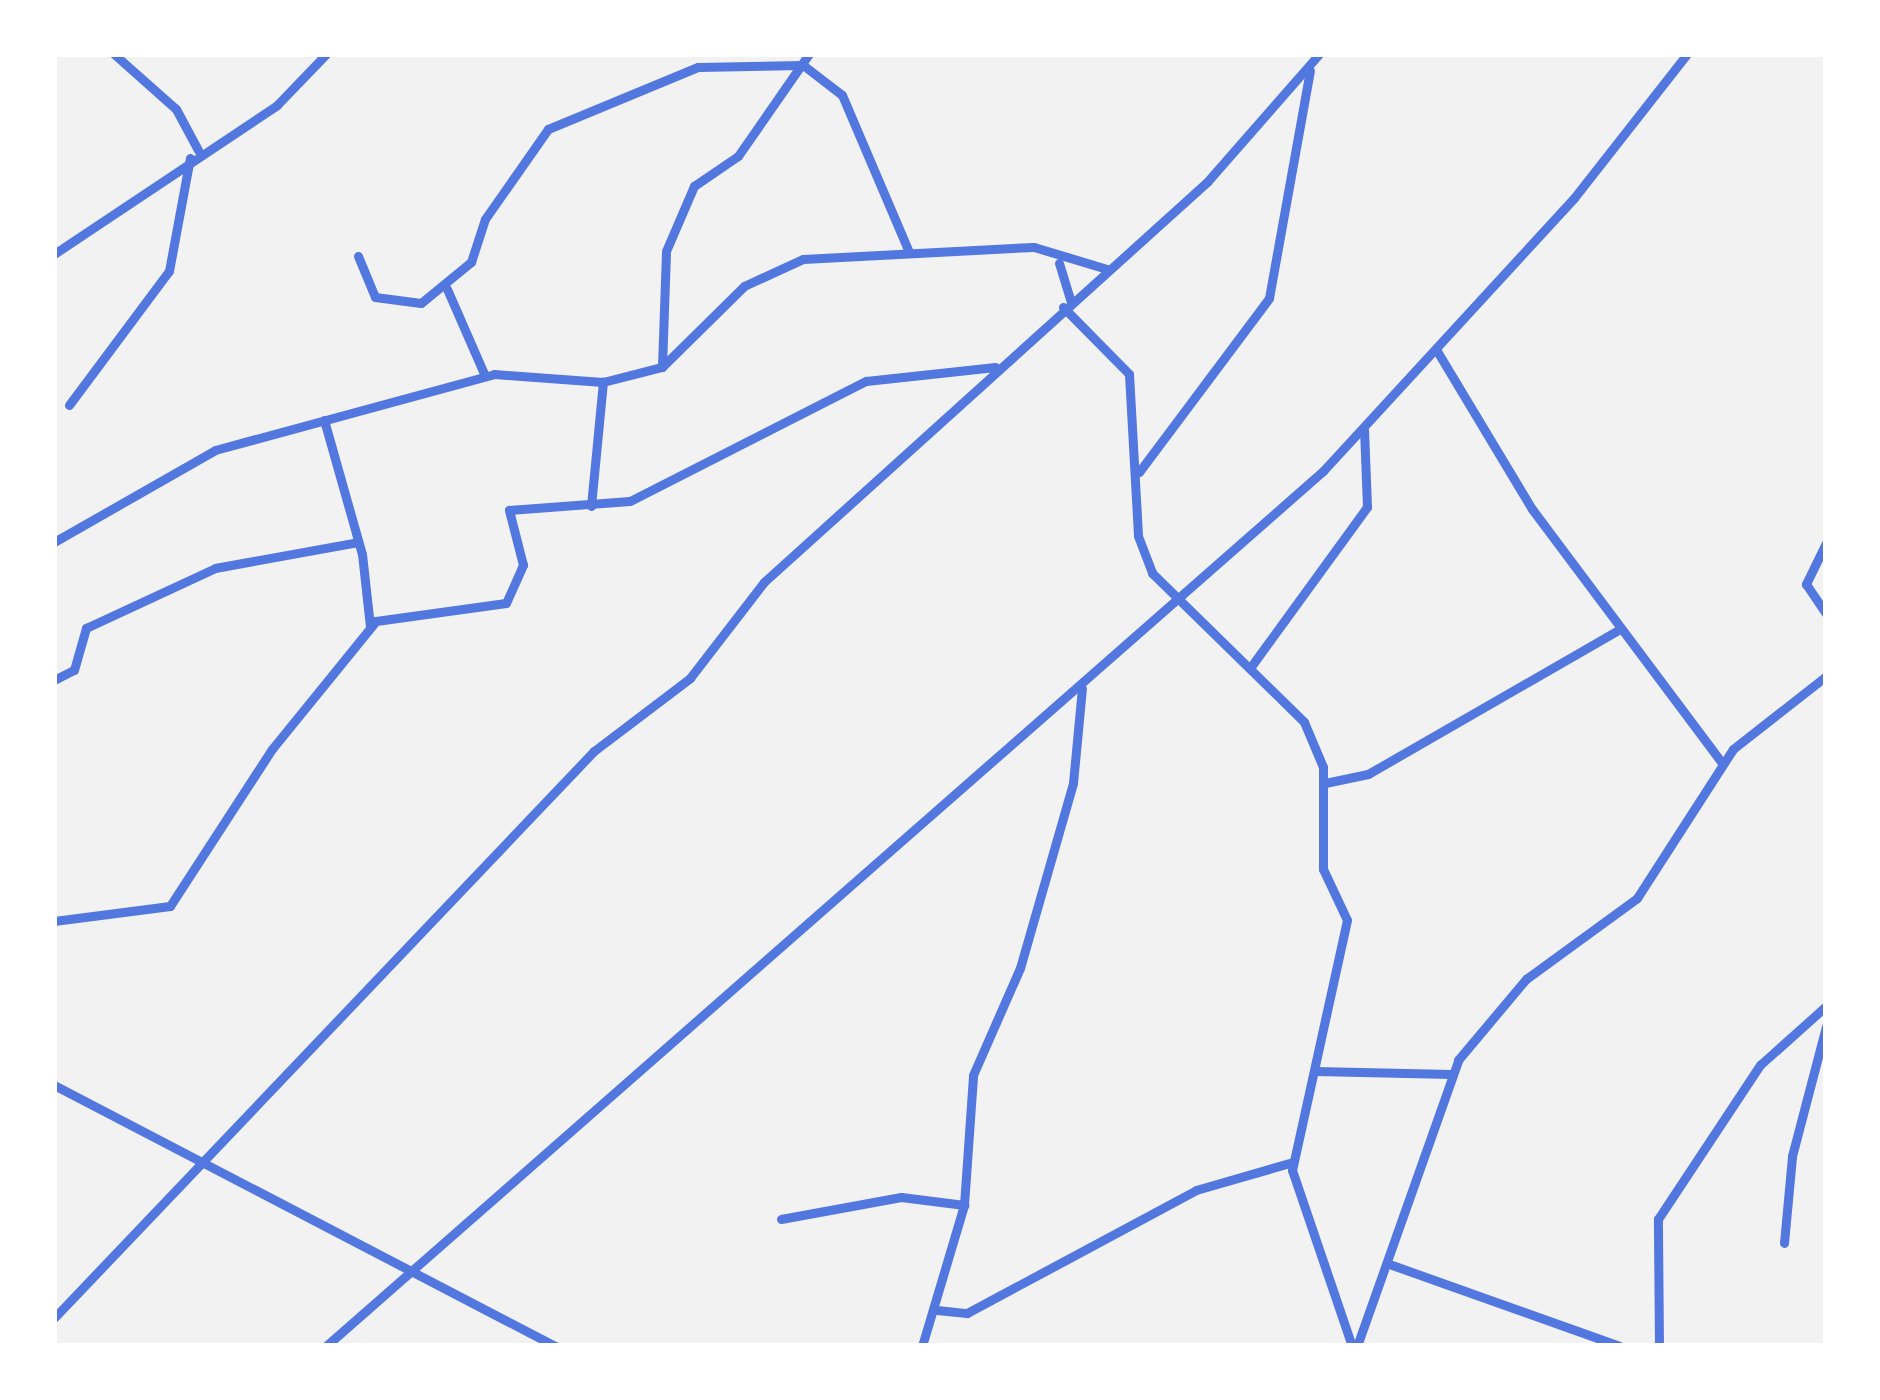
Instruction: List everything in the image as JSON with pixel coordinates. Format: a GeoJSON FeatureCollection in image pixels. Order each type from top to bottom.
{"type":"FeatureCollection","features":[{"type":"Feature","properties":{"kind":"street"},"geometry":{"type":"LineString","coordinates":[[69,405],[169,271],[194,153],[176,109],[114,54]]}},
{"type":"Feature","properties":{"kind":"street"},"geometry":{"type":"LineString","coordinates":[[54,254],[134,207],[194,153],[277,105],[326,54]]}},
{"type":"Feature","properties":{"kind":"street"},"geometry":{"type":"LineString","coordinates":[[696,54],[698,67]]}},
{"type":"Feature","properties":{"kind":"street"},"geometry":{"type":"LineString","coordinates":[[54,1318],[206,1168],[520,825],[690,678],[764,582],[1251,139],[1319,54]]}},
{"type":"Feature","properties":{"kind":"street"},"geometry":{"type":"LineString","coordinates":[[326,1346],[416,1275],[1082,688],[1364,430],[1437,351],[1687,54]]}},
{"type":"Feature","properties":{"kind":"street"},"geometry":{"type":"LineString","coordinates":[[662,367],[666,251],[694,186],[738,156],[806,59]]}},
{"type":"Feature","properties":{"kind":"street"},"geometry":{"type":"LineString","coordinates":[[358,256],[375,297],[421,302],[447,289],[542,133],[698,67],[806,59],[842,95],[909,252]]}},
{"type":"Feature","properties":{"kind":"street"},"geometry":{"type":"LineString","coordinates":[[1139,472],[1269,298],[1311,66]]}},
{"type":"Feature","properties":{"kind":"street"},"geometry":{"type":"LineString","coordinates":[[54,542],[191,459],[324,420],[485,376],[603,382],[662,367],[764,273],[854,250],[1034,247],[1059,263],[1107,269]]}},
{"type":"Feature","properties":{"kind":"street"},"geometry":{"type":"LineString","coordinates":[[1059,263],[1066,304],[1125,363],[1139,472],[1138,536],[1177,604],[1304,722],[1325,783],[1323,869],[1347,920],[1293,1162],[1355,1346]]}},
{"type":"Feature","properties":{"kind":"street"},"geometry":{"type":"LineString","coordinates":[[447,289],[485,376]]}},
{"type":"Feature","properties":{"kind":"street"},"geometry":{"type":"LineString","coordinates":[[1437,351],[1620,629],[1721,762]]}},
{"type":"Feature","properties":{"kind":"street"},"geometry":{"type":"LineString","coordinates":[[370,627],[499,609],[524,565],[509,510],[591,506],[732,458],[866,382],[995,368]]}},
{"type":"Feature","properties":{"kind":"street"},"geometry":{"type":"LineString","coordinates":[[591,506],[603,382]]}},
{"type":"Feature","properties":{"kind":"street"},"geometry":{"type":"LineString","coordinates":[[54,922],[170,906],[370,627],[358,542],[324,420]]}},
{"type":"Feature","properties":{"kind":"street"},"geometry":{"type":"LineString","coordinates":[[1250,668],[1367,507],[1364,430]]}},
{"type":"Feature","properties":{"kind":"street"},"geometry":{"type":"LineString","coordinates":[[54,680],[71,675],[86,628],[194,578],[358,542]]}},
{"type":"Feature","properties":{"kind":"street"},"geometry":{"type":"LineString","coordinates":[[1826,543],[1805,584],[1826,614]]}},
{"type":"Feature","properties":{"kind":"street"},"geometry":{"type":"LineString","coordinates":[[1325,783],[1368,774],[1620,629]]}},
{"type":"Feature","properties":{"kind":"street"},"geometry":{"type":"LineString","coordinates":[[1355,1346],[1392,1265],[1451,1075],[1516,988],[1636,898],[1721,762],[1826,676]]}},
{"type":"Feature","properties":{"kind":"street"},"geometry":{"type":"LineString","coordinates":[[922,1346],[937,1310],[964,1205],[973,1075],[1020,968],[1073,783],[1082,688]]}},
{"type":"Feature","properties":{"kind":"street"},"geometry":{"type":"LineString","coordinates":[[1659,1346],[1658,1219],[1760,1065],[1826,1006]]}},
{"type":"Feature","properties":{"kind":"street"},"geometry":{"type":"LineString","coordinates":[[1784,1243],[1792,1156],[1826,1026]]}},
{"type":"Feature","properties":{"kind":"street"},"geometry":{"type":"LineString","coordinates":[[1315,1071],[1451,1075]]}},
{"type":"Feature","properties":{"kind":"street"},"geometry":{"type":"LineString","coordinates":[[54,1085],[555,1346]]}},
{"type":"Feature","properties":{"kind":"street"},"geometry":{"type":"LineString","coordinates":[[937,1310],[967,1312],[1196,1190],[1293,1162]]}},
{"type":"Feature","properties":{"kind":"street"},"geometry":{"type":"LineString","coordinates":[[781,1219],[902,1197],[964,1205]]}},
{"type":"Feature","properties":{"kind":"street"},"geometry":{"type":"LineString","coordinates":[[1392,1265],[1618,1346]]}}]}
